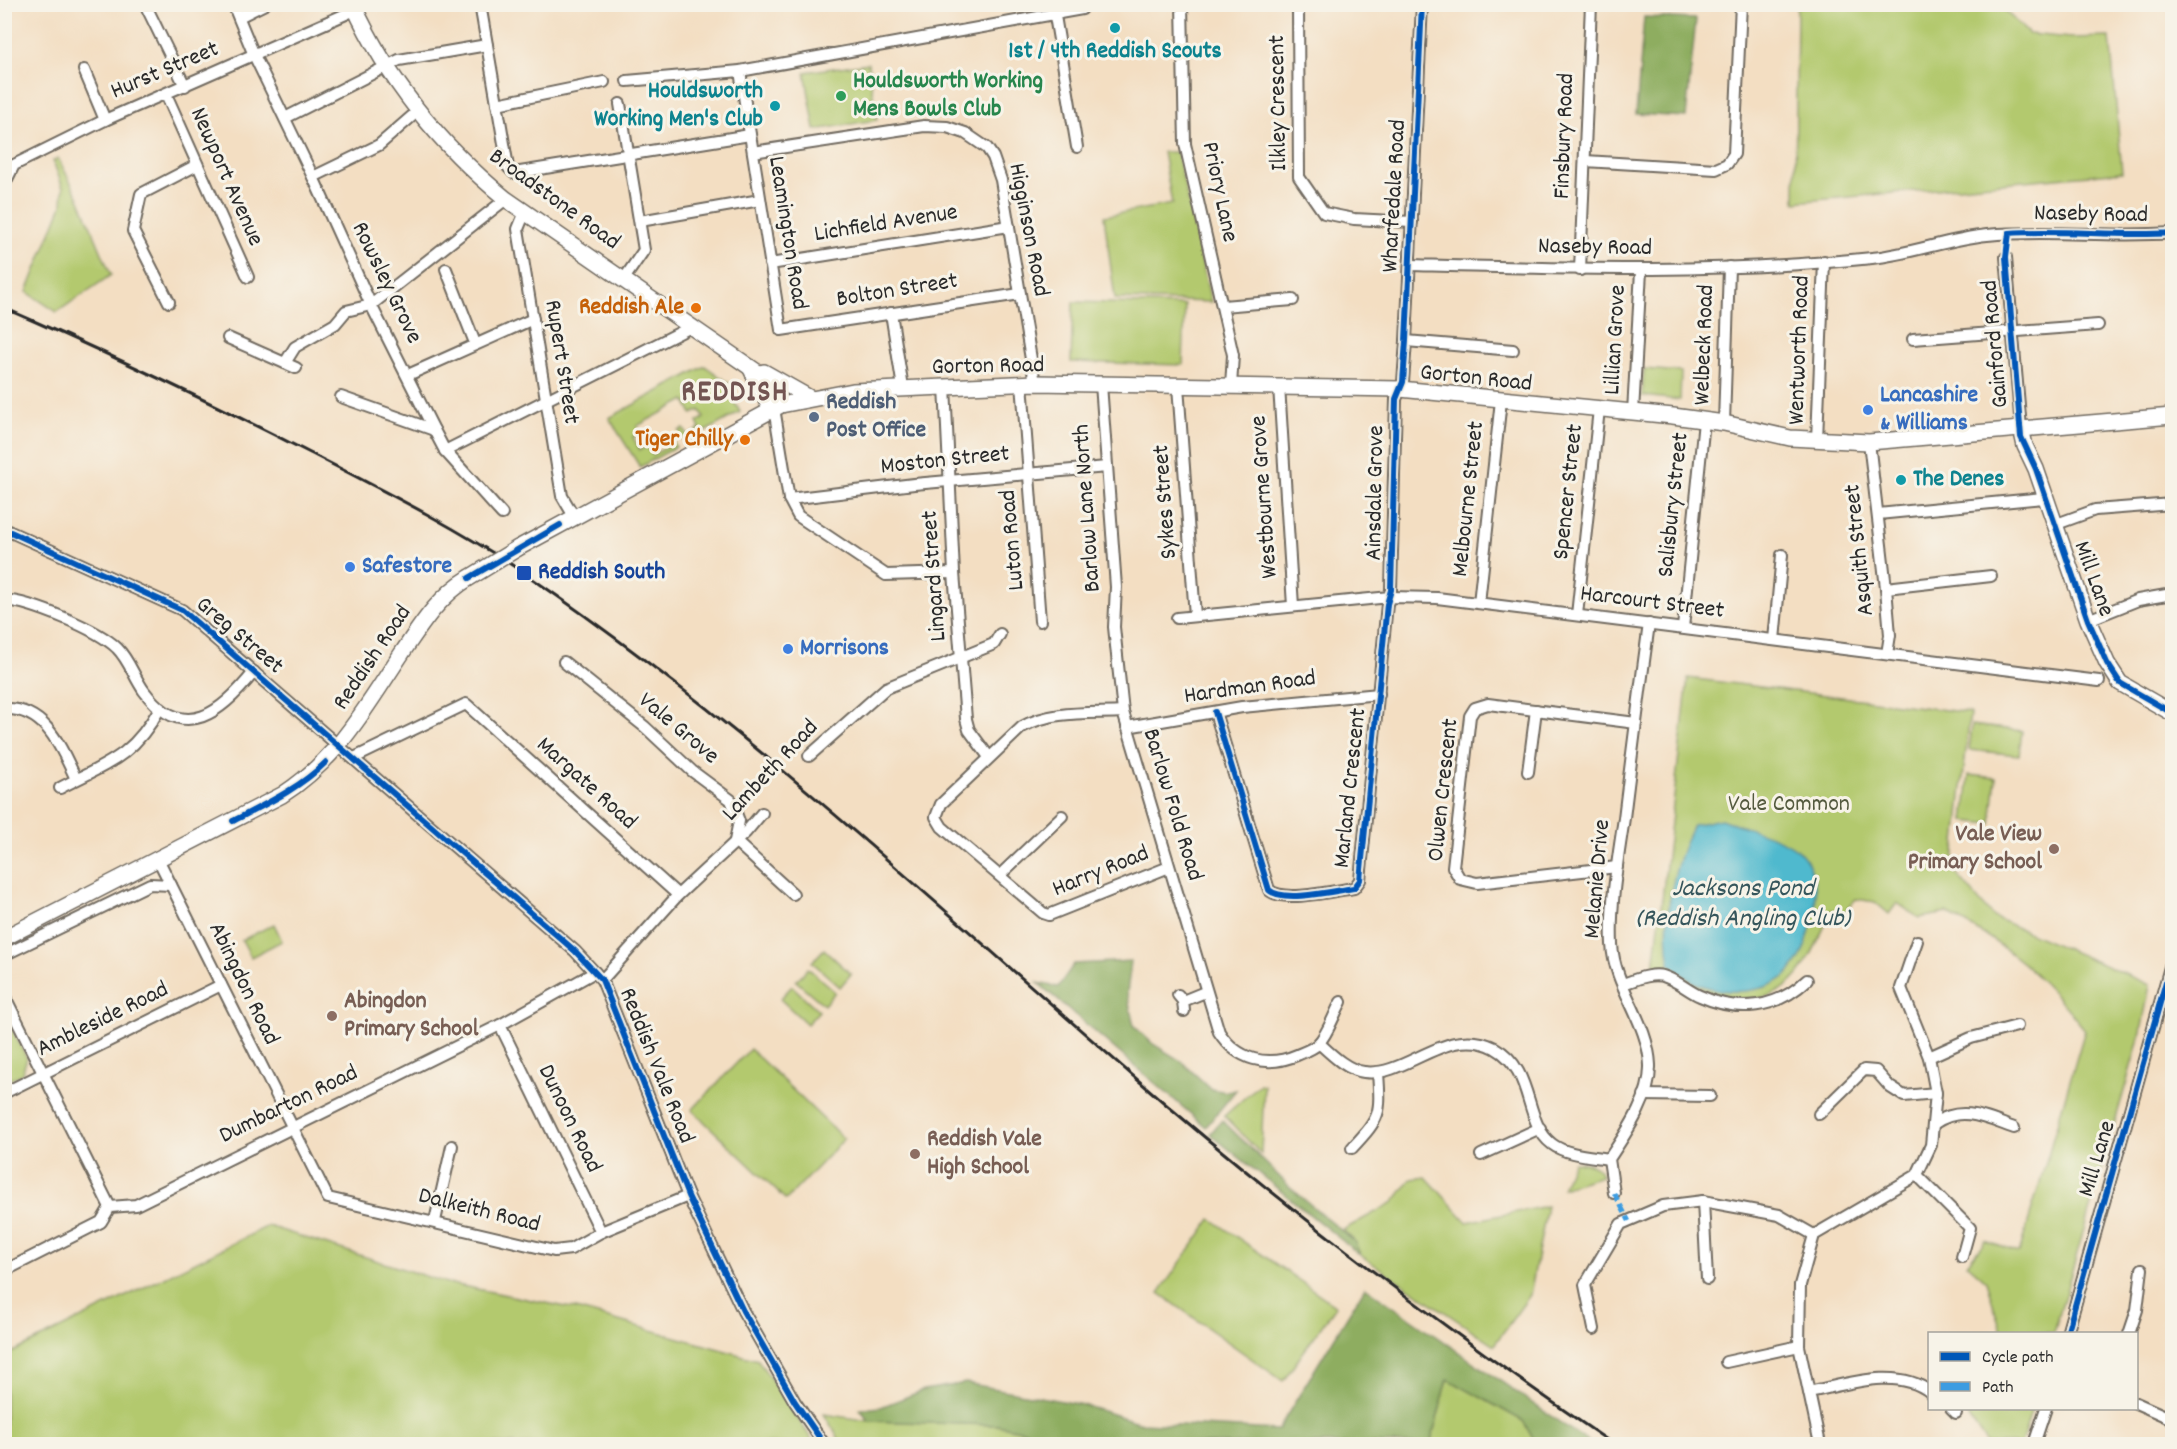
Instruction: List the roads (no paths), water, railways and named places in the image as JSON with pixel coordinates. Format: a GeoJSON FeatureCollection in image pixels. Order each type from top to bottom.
{"type":"FeatureCollection","features":[{"type":"Feature","properties":{"kind":"main road","name":"Broadstone Road"},"geometry":{"type":"LineString","coordinates":[[354,7],[386,68],[418,111],[448,145],[506,199],[770,381],[776,407]]}},
{"type":"Feature","properties":{"kind":"main road"},"geometry":{"type":"LineString","coordinates":[[748,364],[778,378],[810,398]]}},
{"type":"Feature","properties":{"kind":"main road","name":"Gorton Road"},"geometry":{"type":"LineString","coordinates":[[776,407],[810,398],[853,391],[1029,383],[1400,389],[1724,423],[1790,438],[1869,442],[2172,416]]}},
{"type":"Feature","properties":{"kind":"main road","name":"Reddish Road"},"geometry":{"type":"LineString","coordinates":[[4,938],[282,795],[322,766],[421,626],[438,604],[464,581],[518,548],[776,407]]}},
{"type":"Feature","properties":{"kind":"main road"},"geometry":{"type":"LineString","coordinates":[[2036,470],[2034,446],[2041,427]]}},
{"type":"Feature","properties":{"kind":"main road","name":"Mill Lane"},"geometry":{"type":"LineString","coordinates":[[2021,428],[2027,453],[2036,470],[2088,620],[2107,663],[2120,683],[2172,713]]}},
{"type":"Feature","properties":{"kind":"street"},"geometry":{"type":"LineString","coordinates":[[145,4],[184,86]]}},
{"type":"Feature","properties":{"kind":"street","name":"Rowsley Grove"},"geometry":{"type":"LineString","coordinates":[[233,4],[254,55],[371,305],[445,451],[502,514]]}},
{"type":"Feature","properties":{"kind":"street"},"geometry":{"type":"LineString","coordinates":[[239,17],[265,4]]}},
{"type":"Feature","properties":{"kind":"street"},"geometry":{"type":"LineString","coordinates":[[480,4],[508,167],[514,173],[750,135]]}},
{"type":"Feature","properties":{"kind":"street","name":"Priory Lane"},"geometry":{"type":"LineString","coordinates":[[1182,4],[1185,144],[1233,355],[1231,386]]}},
{"type":"Feature","properties":{"kind":"street","name":"Ilkley Crescent"},"geometry":{"type":"LineString","coordinates":[[1298,4],[1299,177],[1324,213],[1354,219],[1412,222]]}},
{"type":"Feature","properties":{"kind":"street","name":"Wharfedale Road"},"geometry":{"type":"LineString","coordinates":[[1400,389],[1403,382],[1406,341],[1422,4]]}},
{"type":"Feature","properties":{"kind":"street","name":"Finsbury Road"},"geometry":{"type":"LineString","coordinates":[[1580,270],[1591,4]]}},
{"type":"Feature","properties":{"kind":"street"},"geometry":{"type":"LineString","coordinates":[[1585,161],[1716,169],[1727,164],[1734,154],[1741,4]]}},
{"type":"Feature","properties":{"kind":"street","name":"Hurst Street"},"geometry":{"type":"LineString","coordinates":[[4,185],[14,165],[105,120],[254,55],[354,7]]}},
{"type":"Feature","properties":{"kind":"street"},"geometry":{"type":"LineString","coordinates":[[627,81],[740,70],[1054,9],[1082,9]]}},
{"type":"Feature","properties":{"kind":"street"},"geometry":{"type":"LineString","coordinates":[[1054,9],[1077,147]]}},
{"type":"Feature","properties":{"kind":"street"},"geometry":{"type":"LineString","coordinates":[[285,118],[399,60],[487,45]]}},
{"type":"Feature","properties":{"kind":"street"},"geometry":{"type":"LineString","coordinates":[[84,70],[105,120]]}},
{"type":"Feature","properties":{"kind":"street","name":"Leamington Road"},"geometry":{"type":"LineString","coordinates":[[740,70],[781,330]]}},
{"type":"Feature","properties":{"kind":"street"},"geometry":{"type":"LineString","coordinates":[[497,104],[604,82]]}},
{"type":"Feature","properties":{"kind":"street","name":"Newport Avenue"},"geometry":{"type":"LineString","coordinates":[[166,94],[248,277]]}},
{"type":"Feature","properties":{"kind":"street"},"geometry":{"type":"LineString","coordinates":[[620,104],[644,250],[624,279]]}},
{"type":"Feature","properties":{"kind":"street"},"geometry":{"type":"LineString","coordinates":[[313,177],[379,145],[418,111]]}},
{"type":"Feature","properties":{"kind":"street","name":"Higginson Road"},"geometry":{"type":"LineString","coordinates":[[753,152],[882,130],[924,126],[948,127],[973,137],[987,148],[998,170],[1009,226],[1020,294],[1029,383]]}},
{"type":"Feature","properties":{"kind":"street"},"geometry":{"type":"LineString","coordinates":[[169,302],[133,231],[141,194],[198,165]]}},
{"type":"Feature","properties":{"kind":"street"},"geometry":{"type":"LineString","coordinates":[[285,363],[295,347],[335,324],[346,310],[371,305],[506,199]]}},
{"type":"Feature","properties":{"kind":"street"},"geometry":{"type":"LineString","coordinates":[[639,221],[760,200]]}},
{"type":"Feature","properties":{"kind":"street","name":"Rupert Street"},"geometry":{"type":"LineString","coordinates":[[525,212],[518,229],[562,496],[575,518]]}},
{"type":"Feature","properties":{"kind":"street","name":"Lichfield Avenue"},"geometry":{"type":"LineString","coordinates":[[770,264],[1009,226]]}},
{"type":"Feature","properties":{"kind":"street","name":"Naseby Road"},"geometry":{"type":"LineString","coordinates":[[1410,265],[1641,271],[1873,258],[1985,235],[2034,232],[2117,235],[2172,233]]}},
{"type":"Feature","properties":{"kind":"street","name":"Gainford Road"},"geometry":{"type":"LineString","coordinates":[[2006,257],[2021,428]]}},
{"type":"Feature","properties":{"kind":"street","name":"Wentworth Road"},"geometry":{"type":"LineString","coordinates":[[1817,440],[1824,261]]}},
{"type":"Feature","properties":{"kind":"street","name":"Welbeck Road"},"geometry":{"type":"LineString","coordinates":[[1724,423],[1728,267]]}},
{"type":"Feature","properties":{"kind":"street"},"geometry":{"type":"LineString","coordinates":[[446,269],[475,343]]}},
{"type":"Feature","properties":{"kind":"street","name":"Lillian Grove"},"geometry":{"type":"LineString","coordinates":[[1633,412],[1641,271]]}},
{"type":"Feature","properties":{"kind":"street","name":"Bolton Street"},"geometry":{"type":"LineString","coordinates":[[781,330],[1020,294]]}},
{"type":"Feature","properties":{"kind":"street"},"geometry":{"type":"LineString","coordinates":[[1223,306],[1293,300]]}},
{"type":"Feature","properties":{"kind":"street"},"geometry":{"type":"LineString","coordinates":[[891,313],[903,388]]}},
{"type":"Feature","properties":{"kind":"street"},"geometry":{"type":"LineString","coordinates":[[408,375],[475,343],[533,319]]}},
{"type":"Feature","properties":{"kind":"street"},"geometry":{"type":"LineString","coordinates":[[1913,339],[2098,325]]}},
{"type":"Feature","properties":{"kind":"street"},"geometry":{"type":"LineString","coordinates":[[445,451],[693,326]]}},
{"type":"Feature","properties":{"kind":"street"},"geometry":{"type":"LineString","coordinates":[[228,338],[296,368]]}},
{"type":"Feature","properties":{"kind":"street"},"geometry":{"type":"LineString","coordinates":[[1406,341],[1513,350]]}},
{"type":"Feature","properties":{"kind":"street","name":"Luton Road"},"geometry":{"type":"LineString","coordinates":[[1029,383],[1029,474],[1040,621]]}},
{"type":"Feature","properties":{"kind":"street","name":"Barlow Lane North"},"geometry":{"type":"LineString","coordinates":[[1101,384],[1116,587],[1114,627]]}},
{"type":"Feature","properties":{"kind":"street","name":"Lingard Street"},"geometry":{"type":"LineString","coordinates":[[945,386],[954,573],[966,719],[969,730],[988,757]]}},
{"type":"Feature","properties":{"kind":"street","name":"Sykes Street"},"geometry":{"type":"LineString","coordinates":[[1178,386],[1196,616]]}},
{"type":"Feature","properties":{"kind":"street","name":"Westbourne Grove"},"geometry":{"type":"LineString","coordinates":[[1279,386],[1293,606]]}},
{"type":"Feature","properties":{"kind":"street","name":"Ainsdale Grove"},"geometry":{"type":"LineString","coordinates":[[1390,597],[1396,399],[1400,389]]}},
{"type":"Feature","properties":{"kind":"street"},"geometry":{"type":"LineString","coordinates":[[341,397],[434,430]]}},
{"type":"Feature","properties":{"kind":"street","name":"Melbourne Street"},"geometry":{"type":"LineString","coordinates":[[1479,603],[1501,400]]}},
{"type":"Feature","properties":{"kind":"street"},"geometry":{"type":"LineString","coordinates":[[776,407],[789,499],[798,516],[886,575],[954,573]]}},
{"type":"Feature","properties":{"kind":"street","name":"Spencer Street"},"geometry":{"type":"LineString","coordinates":[[1577,615],[1599,409]]}},
{"type":"Feature","properties":{"kind":"street","name":"Salisbury Street"},"geometry":{"type":"LineString","coordinates":[[1683,628],[1704,421]]}},
{"type":"Feature","properties":{"kind":"street","name":"Asquith Street"},"geometry":{"type":"LineString","coordinates":[[1869,442],[1890,635],[1887,654]]}},
{"type":"Feature","properties":{"kind":"street","name":"Moston Street"},"geometry":{"type":"LineString","coordinates":[[789,499],[1107,467]]}},
{"type":"Feature","properties":{"kind":"street"},"geometry":{"type":"LineString","coordinates":[[1878,514],[2044,498]]}},
{"type":"Feature","properties":{"kind":"street"},"geometry":{"type":"LineString","coordinates":[[2054,525],[2095,510],[2172,504]]}},
{"type":"Feature","properties":{"kind":"street","name":"Greg Street"},"geometry":{"type":"LineString","coordinates":[[4,529],[182,610],[339,745]]}},
{"type":"Feature","properties":{"kind":"street"},"geometry":{"type":"LineString","coordinates":[[1774,640],[1782,555]]}},
{"type":"Feature","properties":{"kind":"street"},"geometry":{"type":"LineString","coordinates":[[1886,588],[1991,576]]}},
{"type":"Feature","properties":{"kind":"street"},"geometry":{"type":"LineString","coordinates":[[2088,620],[2138,600],[2172,594]]}},
{"type":"Feature","properties":{"kind":"street","name":"Harcourt Street"},"geometry":{"type":"LineString","coordinates":[[1177,618],[1390,597],[1437,598],[2100,681]]}},
{"type":"Feature","properties":{"kind":"street","name":"Marland Crescent"},"geometry":{"type":"LineString","coordinates":[[1215,712],[1269,890],[1275,895],[1287,896],[1354,888],[1360,880],[1378,693],[1390,597]]}},
{"type":"Feature","properties":{"kind":"street"},"geometry":{"type":"LineString","coordinates":[[4,600],[35,606],[115,646],[143,689],[160,708],[183,717],[204,717],[215,712],[233,698],[254,672]]}},
{"type":"Feature","properties":{"kind":"street","name":"Melanie Drive"},"geometry":{"type":"LineString","coordinates":[[1609,1159],[1630,1126],[1644,1095],[1650,1066],[1644,1034],[1614,964],[1612,944],[1617,867],[1649,624]]}},
{"type":"Feature","properties":{"kind":"street","name":"Barlow Fold Road"},"geometry":{"type":"LineString","coordinates":[[1114,627],[1123,712],[1127,728],[1205,992],[1219,1032],[1227,1044],[1241,1055],[1269,1063],[1291,1057],[1319,1043]]}},
{"type":"Feature","properties":{"kind":"street","name":"Lambeth Road"},"geometry":{"type":"LineString","coordinates":[[809,756],[886,688],[994,644],[999,634]]}},
{"type":"Feature","properties":{"kind":"street","name":"Vale Grove"},"geometry":{"type":"LineString","coordinates":[[564,662],[645,727],[692,771],[717,787],[731,800],[738,813],[735,841]]}},
{"type":"Feature","properties":{"kind":"street","name":"Hardman Road"},"geometry":{"type":"LineString","coordinates":[[1127,728],[1215,712],[1378,693]]}},
{"type":"Feature","properties":{"kind":"street","name":"Margate Road"},"geometry":{"type":"LineString","coordinates":[[354,758],[466,704],[678,895]]}},
{"type":"Feature","properties":{"kind":"street","name":"Olwen Crescent"},"geometry":{"type":"LineString","coordinates":[[1617,867],[1472,884],[1460,879],[1455,871],[1470,716],[1475,708],[1488,704],[1636,723]]}},
{"type":"Feature","properties":{"kind":"street"},"geometry":{"type":"LineString","coordinates":[[60,788],[119,759],[132,749],[160,708]]}},
{"type":"Feature","properties":{"kind":"street"},"geometry":{"type":"LineString","coordinates":[[4,709],[22,710],[46,725],[76,779]]}},
{"type":"Feature","properties":{"kind":"street"},"geometry":{"type":"LineString","coordinates":[[1528,772],[1536,710]]}},
{"type":"Feature","properties":{"kind":"street"},"geometry":{"type":"LineString","coordinates":[[1062,816],[1000,875],[942,827],[936,817],[940,804],[988,757],[1034,720],[1050,716],[1123,712]]}},
{"type":"Feature","properties":{"kind":"street","name":"Reddish Vale Road"},"geometry":{"type":"LineString","coordinates":[[339,745],[575,951],[599,976],[688,1196],[743,1311],[795,1402],[824,1444]]}},
{"type":"Feature","properties":{"kind":"street","name":"Lambeth Road"},"geometry":{"type":"LineString","coordinates":[[599,976],[762,813]]}},
{"type":"Feature","properties":{"kind":"street"},"geometry":{"type":"LineString","coordinates":[[735,841],[794,894]]}},
{"type":"Feature","properties":{"kind":"street","name":"Abingdon Road"},"geometry":{"type":"LineString","coordinates":[[158,859],[291,1127]]}},
{"type":"Feature","properties":{"kind":"street","name":"Harry Road"},"geometry":{"type":"LineString","coordinates":[[1000,875],[1043,913],[1049,915],[1169,867]]}},
{"type":"Feature","properties":{"kind":"street"},"geometry":{"type":"LineString","coordinates":[[4,955],[150,884],[171,885]]}},
{"type":"Feature","properties":{"kind":"street"},"geometry":{"type":"LineString","coordinates":[[1820,1444],[1800,1346],[1800,1285],[1814,1235],[1917,1175],[1931,1145],[1935,1123],[1936,1093],[1929,1058],[1901,988],[1917,941]]}},
{"type":"Feature","properties":{"kind":"street","name":"Mill Lane"},"geometry":{"type":"LineString","coordinates":[[2068,1332],[2110,1175],[2144,1068],[2172,960]]}},
{"type":"Feature","properties":{"kind":"street","name":"Dumbarton Road"},"geometry":{"type":"LineString","coordinates":[[110,1207],[136,1205],[599,976]]}},
{"type":"Feature","properties":{"kind":"street"},"geometry":{"type":"LineString","coordinates":[[1623,984],[1639,978],[1663,976],[1699,996],[1742,1007],[1782,1000],[1807,980]]}},
{"type":"Feature","properties":{"kind":"street","name":"Ambleside Road"},"geometry":{"type":"LineString","coordinates":[[4,1093],[221,985]]}},
{"type":"Feature","properties":{"kind":"street"},"geometry":{"type":"LineString","coordinates":[[1182,1002],[1205,992]]}},
{"type":"Feature","properties":{"kind":"street"},"geometry":{"type":"LineString","coordinates":[[4,995],[110,1207],[101,1222],[4,1271]]}},
{"type":"Feature","properties":{"kind":"street"},"geometry":{"type":"LineString","coordinates":[[1341,1002],[1319,1043],[1351,1068],[1362,1072],[1378,1073],[1439,1046],[1469,1043],[1485,1044],[1511,1060],[1520,1073],[1540,1128],[1552,1144],[1573,1152],[1609,1159],[1614,1193]]}},
{"type":"Feature","properties":{"kind":"street","name":"Dunoon Road"},"geometry":{"type":"LineString","coordinates":[[500,1024],[601,1232]]}},
{"type":"Feature","properties":{"kind":"street"},"geometry":{"type":"LineString","coordinates":[[1929,1058],[1971,1038],[2017,1026]]}},
{"type":"Feature","properties":{"kind":"street"},"geometry":{"type":"LineString","coordinates":[[1820,1114],[1864,1070],[1876,1071],[1890,1087],[1904,1096],[1936,1093]]}},
{"type":"Feature","properties":{"kind":"street"},"geometry":{"type":"LineString","coordinates":[[1352,1148],[1370,1128],[1381,1109],[1378,1073]]}},
{"type":"Feature","properties":{"kind":"street"},"geometry":{"type":"LineString","coordinates":[[1644,1095],[1710,1096]]}},
{"type":"Feature","properties":{"kind":"street"},"geometry":{"type":"LineString","coordinates":[[1935,1123],[1947,1115],[1969,1112],[2014,1128]]}},
{"type":"Feature","properties":{"kind":"street","name":"Dalkeith Road"},"geometry":{"type":"LineString","coordinates":[[291,1127],[328,1197],[554,1251],[571,1249],[601,1232],[688,1196]]}},
{"type":"Feature","properties":{"kind":"street"},"geometry":{"type":"LineString","coordinates":[[1481,1155],[1540,1128]]}},
{"type":"Feature","properties":{"kind":"street"},"geometry":{"type":"LineString","coordinates":[[435,1221],[452,1146]]}},
{"type":"Feature","properties":{"kind":"street"},"geometry":{"type":"LineString","coordinates":[[1917,1175],[1970,1228],[1962,1257]]}},
{"type":"Feature","properties":{"kind":"street"},"geometry":{"type":"LineString","coordinates":[[1594,1329],[1585,1285],[1621,1224],[1663,1206],[1703,1201],[1779,1215],[1814,1235]]}},
{"type":"Feature","properties":{"kind":"street"},"geometry":{"type":"LineString","coordinates":[[1703,1201],[1707,1279]]}},
{"type":"Feature","properties":{"kind":"street"},"geometry":{"type":"LineString","coordinates":[[2130,1332],[2137,1310],[2142,1269]]}},
{"type":"Feature","properties":{"kind":"street"},"geometry":{"type":"LineString","coordinates":[[1726,1362],[1800,1346]]}},
{"type":"Feature","properties":{"kind":"street"},"geometry":{"type":"LineString","coordinates":[[1809,1392],[1880,1378],[1919,1384],[1928,1391]]}},
{"type":"Feature","properties":{"kind":"street"},"geometry":{"type":"LineString","coordinates":[[2138,1404],[2172,1419]]}},
{"type":"Feature","properties":{"kind":"street"},"geometry":{"type":"LineString","coordinates":[[2034,1444],[2045,1410]]}},
{"type":"Feature","properties":{"kind":"water","name":"Jacksons Pond (Reddish Angling Club)"},"geometry":{"type":"Polygon","coordinates":[[[1721,819],[1774,837],[1794,847],[1807,860],[1814,877],[1816,895],[1812,922],[1805,947],[1798,961],[1789,973],[1777,981],[1750,990],[1720,990],[1705,986],[1689,979],[1670,964],[1668,911],[1680,857],[1693,825],[1721,819]]]}},
{"type":"Feature","properties":{"kind":"railway"},"geometry":{"type":"LineString","coordinates":[[4,308],[158,378],[310,453],[448,526],[527,575],[607,632],[762,753],[1248,1173],[1427,1312],[1613,1444]]}},
{"type":"Feature","properties":{"kind":"place","name":"1st / 4th Reddish Scouts"},"geometry":{"type":"Point","coordinates":[1115,28]}},
{"type":"Feature","properties":{"kind":"place","name":"Houldsworth Working Mens Bowls Club"},"geometry":{"type":"Point","coordinates":[841,96]}},
{"type":"Feature","properties":{"kind":"place","name":"Houldsworth Working Men's Club"},"geometry":{"type":"Point","coordinates":[775,106]}},
{"type":"Feature","properties":{"kind":"place","name":"Reddish Ale"},"geometry":{"type":"Point","coordinates":[696,308]}},
{"type":"Feature","properties":{"kind":"place","name":"Lancashire & Williams"},"geometry":{"type":"Point","coordinates":[1868,410]}},
{"type":"Feature","properties":{"kind":"place","name":"Reddish Post Office"},"geometry":{"type":"Point","coordinates":[814,417]}},
{"type":"Feature","properties":{"kind":"place","name":"Tiger Chilly"},"geometry":{"type":"Point","coordinates":[745,440]}},
{"type":"Feature","properties":{"kind":"place","name":"The Denes"},"geometry":{"type":"Point","coordinates":[1901,480]}},
{"type":"Feature","properties":{"kind":"place","name":"Safestore"},"geometry":{"type":"Point","coordinates":[350,567]}},
{"type":"Feature","properties":{"kind":"place","name":"Reddish South"},"geometry":{"type":"Point","coordinates":[524,573]}},
{"type":"Feature","properties":{"kind":"place","name":"Morrisons"},"geometry":{"type":"Point","coordinates":[788,649]}},
{"type":"Feature","properties":{"kind":"place","name":"Vale View Primary School"},"geometry":{"type":"Point","coordinates":[2054,849]}},
{"type":"Feature","properties":{"kind":"place","name":"Abingdon Primary School"},"geometry":{"type":"Point","coordinates":[332,1016]}},
{"type":"Feature","properties":{"kind":"place","name":"Reddish Vale High School"},"geometry":{"type":"Point","coordinates":[915,1154]}},
{"type":"Feature","properties":{"kind":"district","name":"REDDISH"},"geometry":{"type":"Point","coordinates":[735,394]}},
{"type":"Feature","properties":{"kind":"park label","name":"Vale Common"},"geometry":{"type":"Point","coordinates":[1789,805]}}]}
